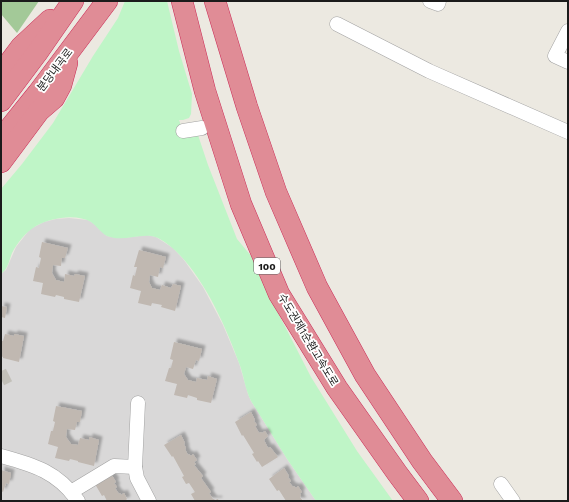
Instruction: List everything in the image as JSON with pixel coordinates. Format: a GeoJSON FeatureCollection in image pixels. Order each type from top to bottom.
{"type":"FeatureCollection","features":[{"type":"Feature","properties":{"kind":"highway","name":"분당내곡로"},"geometry":{"type":"LineString","coordinates":[[1,139],[107,1]]}},
{"type":"Feature","properties":{"kind":"highway","name":"수도권제1순환고속도로"},"geometry":{"type":"LineString","coordinates":[[182,1],[205,91],[241,204],[279,294],[337,388],[418,501]]}},
{"type":"Feature","properties":{"kind":"highway"},"geometry":{"type":"LineString","coordinates":[[215,1],[247,106],[276,192],[317,287],[365,375],[422,461],[452,501]]}},
{"type":"Feature","properties":{"kind":"highway"},"geometry":{"type":"LineString","coordinates":[[1,74],[27,41],[72,2]]}},
{"type":"Feature","properties":{"kind":"highway"},"geometry":{"type":"LineString","coordinates":[[1,101],[37,53],[72,2]]}},
{"type":"Feature","properties":{"kind":"highway"},"geometry":{"type":"LineString","coordinates":[[1,162],[39,111],[54,98],[61,85],[67,61],[80,37]]}},
{"type":"Feature","properties":{"kind":"street"},"geometry":{"type":"LineString","coordinates":[[430,1],[438,4],[439,1]]}},
{"type":"Feature","properties":{"kind":"street"},"geometry":{"type":"LineString","coordinates":[[337,24],[429,71],[568,132]]}},
{"type":"Feature","properties":{"kind":"street"},"geometry":{"type":"LineString","coordinates":[[568,31],[555,56],[568,62]]}},
{"type":"Feature","properties":{"kind":"street"},"geometry":{"type":"LineString","coordinates":[[183,130],[202,128]]}},
{"type":"Feature","properties":{"kind":"street"},"geometry":{"type":"LineString","coordinates":[[138,403],[135,467],[137,478],[149,501]]}},
{"type":"Feature","properties":{"kind":"street"},"geometry":{"type":"LineString","coordinates":[[1,456],[33,465],[48,472],[61,481],[75,496],[114,466],[135,467]]}},
{"type":"Feature","properties":{"kind":"street"},"geometry":{"type":"LineString","coordinates":[[501,484],[513,501]]}},
{"type":"Feature","properties":{"kind":"shaded area"},"geometry":{"type":"Polygon","coordinates":[[[69,218],[88,220],[96,225],[107,236],[123,238],[147,235],[156,237],[173,248],[184,260],[203,287],[223,325],[239,363],[251,401],[287,459],[316,501],[1,501],[1,274],[6,270],[16,247],[30,229],[44,222],[69,218]]]}},
{"type":"Feature","properties":{"kind":"green space"},"geometry":{"type":"Polygon","coordinates":[[[1,1],[39,1],[17,33],[1,14],[1,1]]]}},
{"type":"Feature","properties":{"kind":"green space"},"geometry":{"type":"Polygon","coordinates":[[[125,1],[167,1],[179,51],[192,94],[191,114],[189,118],[179,120],[183,131],[197,132],[208,165],[237,239],[252,257],[275,307],[311,377],[357,451],[393,501],[316,501],[287,459],[251,401],[233,347],[208,293],[185,260],[158,238],[146,236],[113,238],[105,235],[91,222],[85,219],[71,217],[56,219],[32,228],[25,235],[14,249],[7,267],[1,274],[1,189],[53,123],[93,56],[118,18],[125,1]]]}},
{"type":"Feature","properties":{"kind":"building"},"geometry":{"type":"Polygon","coordinates":[[[42,242],[68,248],[65,258],[62,258],[61,266],[53,265],[52,273],[56,280],[64,282],[65,274],[85,276],[79,302],[64,299],[64,297],[56,295],[55,297],[41,294],[43,283],[33,281],[36,267],[39,268],[41,258],[39,257],[42,242]]]}},
{"type":"Feature","properties":{"kind":"building"},"geometry":{"type":"Polygon","coordinates":[[[139,250],[166,257],[163,268],[160,267],[158,277],[150,275],[149,282],[152,288],[160,290],[162,285],[171,288],[173,284],[181,286],[175,311],[161,307],[162,305],[152,303],[151,306],[138,303],[141,291],[130,288],[133,275],[135,276],[137,267],[134,267],[139,250]]]}},
{"type":"Feature","properties":{"kind":"building"},"geometry":{"type":"Polygon","coordinates":[[[1,306],[7,307],[5,318],[1,317],[1,306]]]}},
{"type":"Feature","properties":{"kind":"building"},"geometry":{"type":"Polygon","coordinates":[[[5,334],[24,336],[19,362],[3,358],[1,356],[1,341],[3,341],[5,334]]]}},
{"type":"Feature","properties":{"kind":"building"},"geometry":{"type":"Polygon","coordinates":[[[174,342],[202,349],[199,361],[196,360],[193,369],[186,367],[184,374],[188,380],[196,382],[197,378],[207,380],[208,376],[217,379],[211,403],[197,400],[197,398],[188,395],[187,398],[174,395],[177,384],[165,381],[173,360],[170,359],[174,342]]]}},
{"type":"Feature","properties":{"kind":"building"},"geometry":{"type":"Polygon","coordinates":[[[56,406],[82,411],[80,422],[77,422],[75,430],[67,429],[66,437],[71,444],[78,445],[80,438],[89,440],[89,437],[99,440],[94,466],[70,459],[69,461],[55,458],[58,447],[48,444],[55,422],[53,421],[56,406]]]}},
{"type":"Feature","properties":{"kind":"building"},"geometry":{"type":"Polygon","coordinates":[[[251,412],[257,425],[255,426],[259,433],[265,431],[268,436],[264,440],[268,448],[270,447],[278,457],[262,467],[252,454],[254,453],[243,435],[242,436],[235,422],[251,412]]]}},
{"type":"Feature","properties":{"kind":"building"},"geometry":{"type":"Polygon","coordinates":[[[181,435],[188,455],[189,454],[191,456],[193,454],[197,460],[194,462],[196,464],[194,465],[203,476],[201,478],[211,492],[209,493],[213,499],[218,499],[219,501],[195,501],[191,494],[195,492],[189,483],[186,484],[182,477],[184,476],[173,456],[172,457],[164,445],[181,435]]]}},
{"type":"Feature","properties":{"kind":"building"},"geometry":{"type":"Polygon","coordinates":[[[284,468],[291,481],[289,482],[293,487],[294,486],[296,488],[298,486],[302,492],[300,493],[300,497],[303,501],[286,501],[269,479],[284,468]]]}},
{"type":"Feature","properties":{"kind":"building"},"geometry":{"type":"Polygon","coordinates":[[[1,470],[11,473],[9,484],[6,483],[3,492],[1,491],[1,470]]]}},
{"type":"Feature","properties":{"kind":"building"},"geometry":{"type":"Polygon","coordinates":[[[111,474],[116,482],[114,483],[117,487],[115,488],[119,494],[120,493],[121,495],[124,493],[127,499],[125,501],[107,501],[104,495],[102,496],[95,484],[111,474]]]}},
{"type":"Feature","properties":{"kind":"tunnel"},"geometry":{"type":"LineString","coordinates":[[1,379],[9,375]]}}]}
